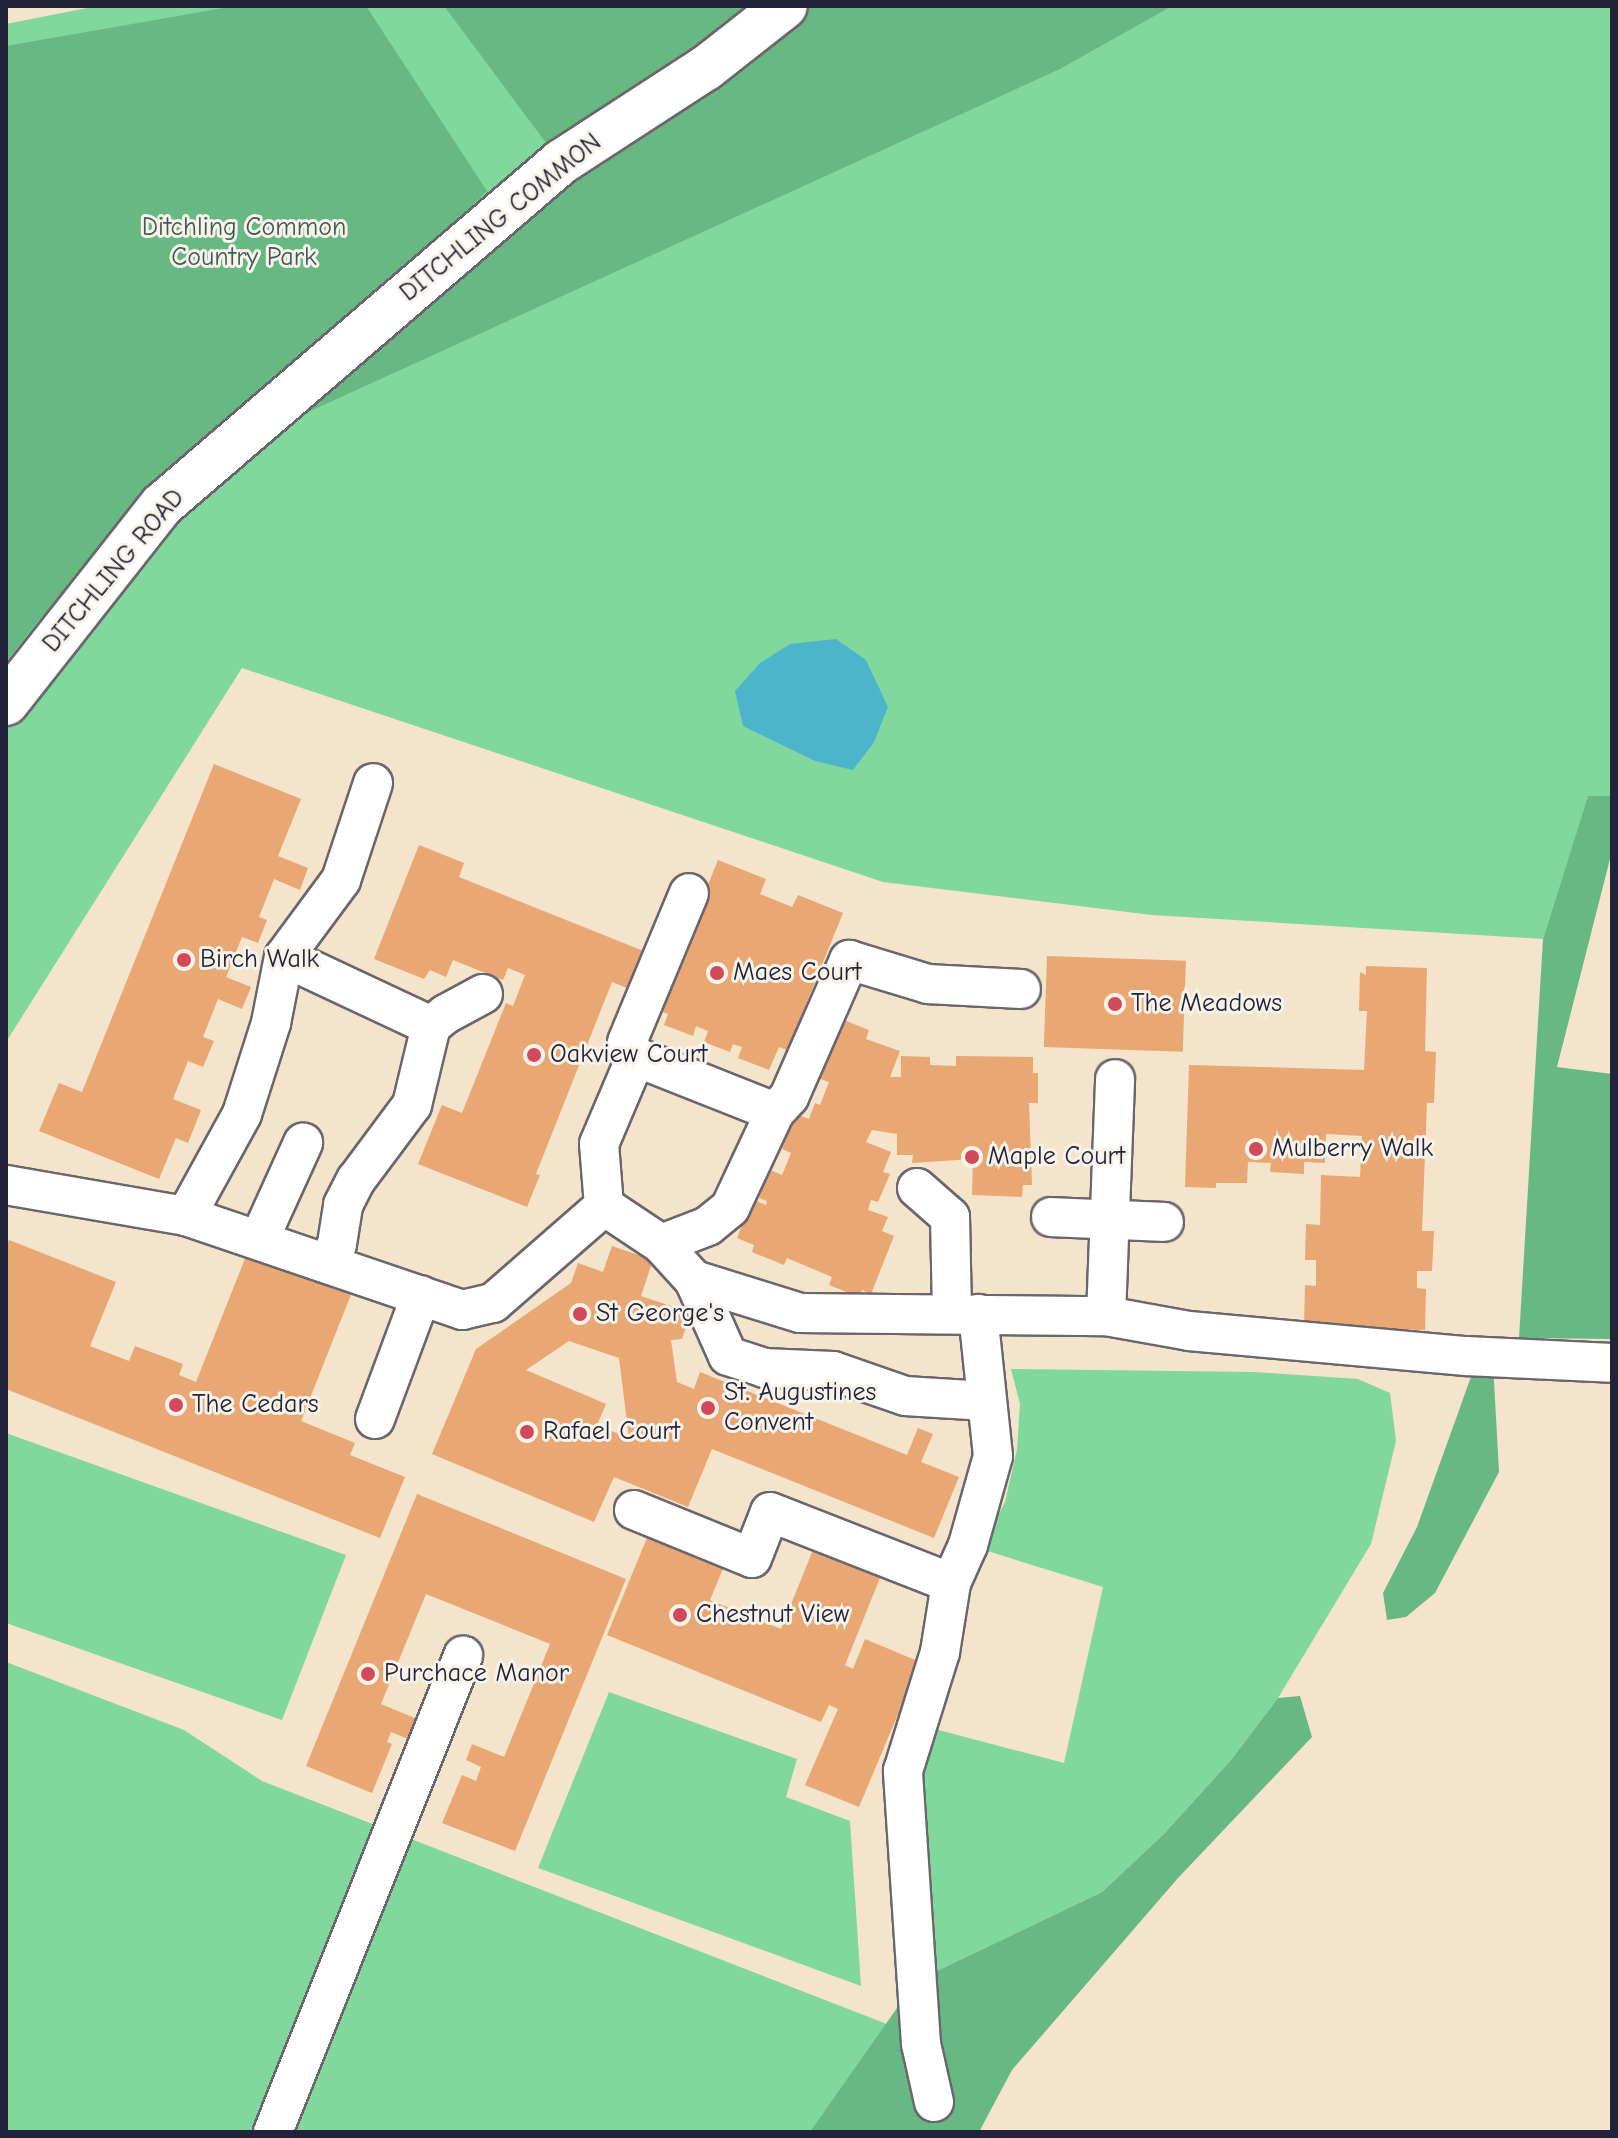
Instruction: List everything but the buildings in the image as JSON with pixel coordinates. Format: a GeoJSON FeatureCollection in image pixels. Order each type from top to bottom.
{"type":"FeatureCollection","features":[{"type":"Feature","properties":{"kind":"main road","name":"DITCHLING COMMON"},"geometry":{"type":"LineString","coordinates":[[266,414],[561,162],[706,68],[785,6]]}},
{"type":"Feature","properties":{"kind":"main road","name":"DITCHLING ROAD"},"geometry":{"type":"LineString","coordinates":[[6,703],[162,505],[266,414]]}},
{"type":"Feature","properties":{"kind":"lane"},"geometry":{"type":"LineString","coordinates":[[186,1216],[242,1114],[271,1023],[284,957],[341,880],[373,783]]}},
{"type":"Feature","properties":{"kind":"lane"},"geometry":{"type":"LineString","coordinates":[[689,893],[627,1042],[636,1057],[775,1112]]}},
{"type":"Feature","properties":{"kind":"lane"},"geometry":{"type":"LineString","coordinates":[[284,957],[431,1026]]}},
{"type":"Feature","properties":{"kind":"lane"},"geometry":{"type":"LineString","coordinates":[[661,1244],[708,1226],[730,1208],[775,1112],[789,1097],[849,960],[928,984],[1021,989]]}},
{"type":"Feature","properties":{"kind":"lane"},"geometry":{"type":"LineString","coordinates":[[328,1264],[337,1244],[343,1205],[356,1180],[412,1105],[431,1026],[483,994]]}},
{"type":"Feature","properties":{"kind":"lane"},"geometry":{"type":"LineString","coordinates":[[604,1206],[599,1144],[636,1057]]}},
{"type":"Feature","properties":{"kind":"lane"},"geometry":{"type":"LineString","coordinates":[[1106,1316],[1115,1079]]}},
{"type":"Feature","properties":{"kind":"lane"},"geometry":{"type":"LineString","coordinates":[[259,1240],[303,1143]]}},
{"type":"Feature","properties":{"kind":"lane"},"geometry":{"type":"LineString","coordinates":[[6,1185],[186,1216],[462,1310],[493,1303],[604,1206]]}},
{"type":"Feature","properties":{"kind":"lane"},"geometry":{"type":"LineString","coordinates":[[917,1188],[950,1217],[965,1314],[986,1401],[993,1456],[968,1545],[951,1583],[940,1652],[903,1771],[921,2044],[934,2102]]}},
{"type":"Feature","properties":{"kind":"lane"},"geometry":{"type":"LineString","coordinates":[[604,1206],[661,1244],[694,1280],[728,1356],[764,1368],[833,1371],[898,1409],[986,1401]]}},
{"type":"Feature","properties":{"kind":"lane"},"geometry":{"type":"LineString","coordinates":[[1051,1217],[1164,1222]]}},
{"type":"Feature","properties":{"kind":"lane"},"geometry":{"type":"LineString","coordinates":[[694,1280],[800,1313],[1106,1316],[1189,1331],[1466,1356],[1612,1363]]}},
{"type":"Feature","properties":{"kind":"lane"},"geometry":{"type":"LineString","coordinates":[[375,1419],[421,1295]]}},
{"type":"Feature","properties":{"kind":"lane"},"geometry":{"type":"LineString","coordinates":[[634,1510],[752,1558],[770,1512],[951,1583]]}},
{"type":"Feature","properties":{"kind":"lane"},"geometry":{"type":"LineString","coordinates":[[273,2132],[463,1656]]}},
{"type":"Feature","properties":{"kind":"green space","name":"Ditchling Common Country Park"},"geometry":{"type":"Polygon","coordinates":[[[97,6],[1612,6],[1612,796],[1588,797],[1543,939],[1152,915],[883,882],[242,668],[6,1042],[6,24],[97,6]]]}},
{"type":"Feature","properties":{"kind":"green space","name":"Ditchling Common Country Park"},"geometry":{"type":"Polygon","coordinates":[[[235,6],[366,6],[487,191],[38,621],[6,662],[6,46],[235,6]]]}},
{"type":"Feature","properties":{"kind":"green space"},"geometry":{"type":"Polygon","coordinates":[[[444,6],[1172,6],[1060,69],[225,450],[561,163],[444,6]]]}},
{"type":"Feature","properties":{"kind":"green space"},"geometry":{"type":"Polygon","coordinates":[[[1588,796],[1612,796],[1612,851],[1557,1067],[1612,1074],[1612,1339],[1519,1338],[1543,939],[1588,796]]]}},
{"type":"Feature","properties":{"kind":"green space"},"geometry":{"type":"Polygon","coordinates":[[[1493,1363],[1499,1472],[1435,1593],[1406,1617],[1387,1620],[1383,1593],[1417,1527],[1472,1374],[1493,1363]]]}},
{"type":"Feature","properties":{"kind":"green space"},"geometry":{"type":"Polygon","coordinates":[[[1011,1369],[1255,1372],[1358,1379],[1390,1393],[1396,1441],[1371,1544],[1278,1698],[1231,1760],[1164,1834],[1102,1892],[916,1981],[916,1724],[1064,1763],[1103,1587],[981,1549],[1005,1502],[1017,1449],[1020,1404],[1011,1369]]]}},
{"type":"Feature","properties":{"kind":"green space"},"geometry":{"type":"Polygon","coordinates":[[[6,1433],[346,1555],[282,1720],[6,1623],[6,1433]]]}},
{"type":"Feature","properties":{"kind":"green space"},"geometry":{"type":"Polygon","coordinates":[[[6,1662],[184,1730],[262,1781],[897,2028],[849,2132],[6,2132],[6,1662]]]}},
{"type":"Feature","properties":{"kind":"green space"},"geometry":{"type":"Polygon","coordinates":[[[609,1692],[797,1759],[786,1797],[850,1821],[861,1986],[538,1868],[609,1692]]]}},
{"type":"Feature","properties":{"kind":"green space"},"geometry":{"type":"Polygon","coordinates":[[[1300,1696],[1312,1737],[1178,1878],[1012,2070],[979,2132],[810,2132],[916,1981],[1102,1892],[1164,1834],[1231,1760],[1278,1698],[1300,1696]]]}},
{"type":"Feature","properties":{"kind":"water"},"geometry":{"type":"Polygon","coordinates":[[[836,639],[866,660],[888,707],[874,742],[853,770],[815,761],[743,726],[735,691],[760,663],[790,644],[836,639]]]}},
{"type":"Feature","properties":{"kind":"place","name":"Birch Walk"},"geometry":{"type":"Point","coordinates":[184,960]}},
{"type":"Feature","properties":{"kind":"place","name":"Maes Court"},"geometry":{"type":"Point","coordinates":[717,973]}},
{"type":"Feature","properties":{"kind":"place","name":"The Meadows"},"geometry":{"type":"Point","coordinates":[1115,1004]}},
{"type":"Feature","properties":{"kind":"place","name":"Oakview Court"},"geometry":{"type":"Point","coordinates":[534,1055]}},
{"type":"Feature","properties":{"kind":"place","name":"Mulberry Walk"},"geometry":{"type":"Point","coordinates":[1256,1149]}},
{"type":"Feature","properties":{"kind":"place","name":"Maple Court"},"geometry":{"type":"Point","coordinates":[972,1157]}},
{"type":"Feature","properties":{"kind":"place","name":"St George's"},"geometry":{"type":"Point","coordinates":[580,1314]}},
{"type":"Feature","properties":{"kind":"place","name":"The Cedars"},"geometry":{"type":"Point","coordinates":[176,1405]}},
{"type":"Feature","properties":{"kind":"place","name":"St. Augustines Convent"},"geometry":{"type":"Point","coordinates":[708,1408]}},
{"type":"Feature","properties":{"kind":"place","name":"Rafael Court"},"geometry":{"type":"Point","coordinates":[527,1432]}},
{"type":"Feature","properties":{"kind":"place","name":"Chestnut View"},"geometry":{"type":"Point","coordinates":[680,1615]}},
{"type":"Feature","properties":{"kind":"place","name":"Purchace Manor"},"geometry":{"type":"Point","coordinates":[368,1674]}}]}
